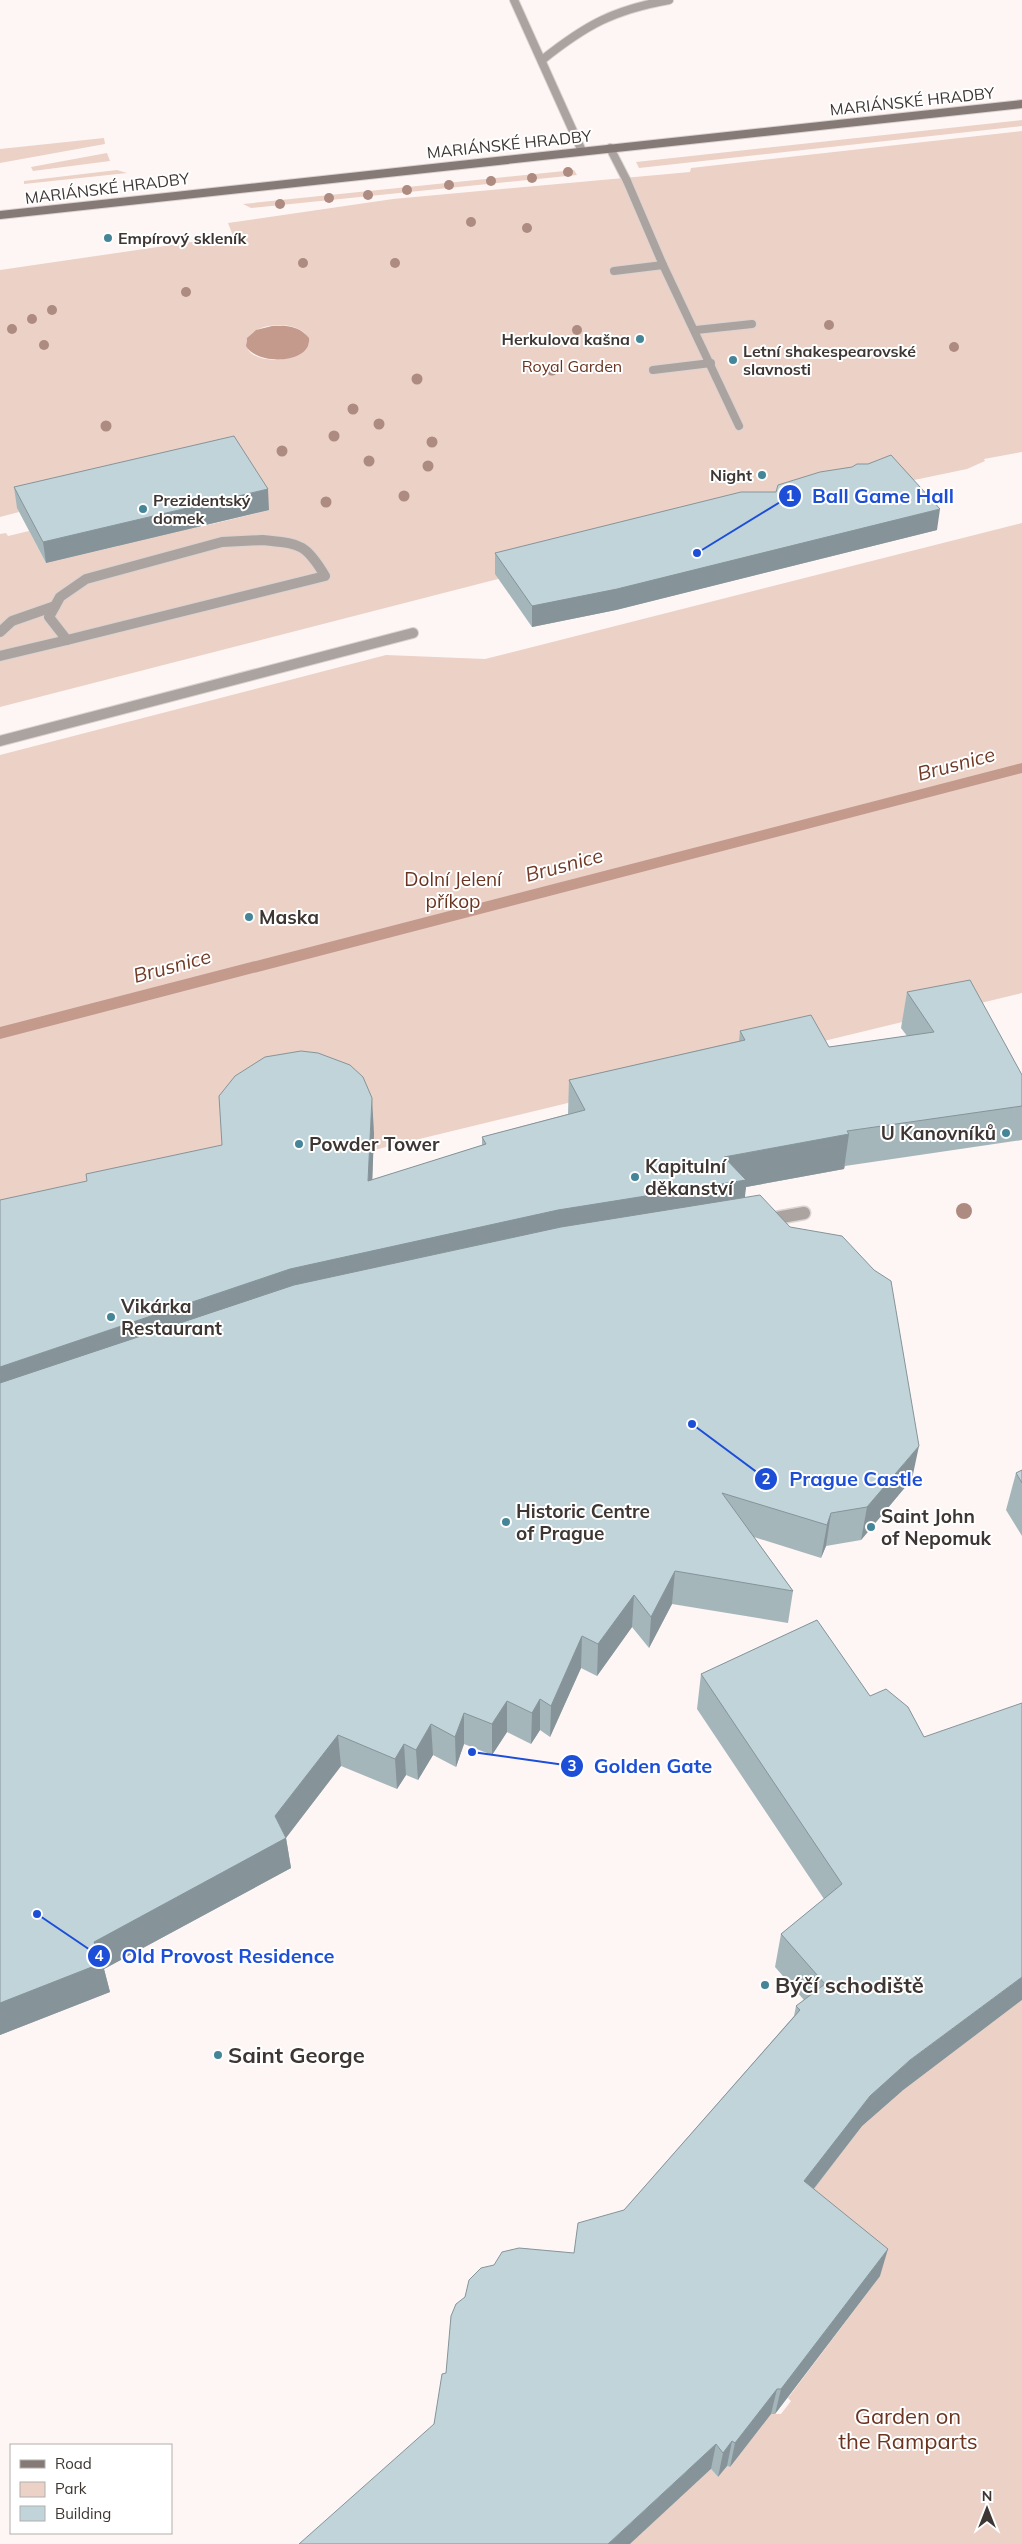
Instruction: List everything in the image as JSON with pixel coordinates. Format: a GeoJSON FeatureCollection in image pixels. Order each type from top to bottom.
{"type":"FeatureCollection","features":[{"type":"Feature","properties":{"kind":"main road","name":"MARIÁNSKÉ HRADBY"},"geometry":{"type":"LineString","coordinates":[[0,215],[1022,104]]}},
{"type":"Feature","properties":{"kind":"street"},"geometry":{"type":"LineString","coordinates":[[514,0],[542,60],[553,91],[582,151]]}},
{"type":"Feature","properties":{"kind":"street"},"geometry":{"type":"LineString","coordinates":[[542,60],[574,35],[599,20],[669,0]]}},
{"type":"Feature","properties":{"kind":"street"},"geometry":{"type":"LineString","coordinates":[[610,148],[627,181],[663,265],[696,330],[739,426]]}},
{"type":"Feature","properties":{"kind":"street"},"geometry":{"type":"LineString","coordinates":[[614,271],[663,265]]}},
{"type":"Feature","properties":{"kind":"street"},"geometry":{"type":"LineString","coordinates":[[696,330],[752,324]]}},
{"type":"Feature","properties":{"kind":"street"},"geometry":{"type":"LineString","coordinates":[[653,370],[711,363]]}},
{"type":"Feature","properties":{"kind":"street"},"geometry":{"type":"LineString","coordinates":[[0,656],[68,641],[325,576],[314,556],[298,544],[262,540],[222,542],[86,579],[60,596],[49,617],[68,641]]}},
{"type":"Feature","properties":{"kind":"street"},"geometry":{"type":"LineString","coordinates":[[0,632],[12,621],[55,606]]}},
{"type":"Feature","properties":{"kind":"street"},"geometry":{"type":"LineString","coordinates":[[0,741],[413,633]]}},
{"type":"Feature","properties":{"kind":"street"},"geometry":{"type":"LineString","coordinates":[[755,1221],[804,1213]]}},
{"type":"Feature","properties":{"kind":"green space"},"geometry":{"type":"Polygon","coordinates":[[[1022,120],[1022,126],[639,168],[636,162],[1022,120]]]}},
{"type":"Feature","properties":{"kind":"green space","name":"Royal Garden"},"geometry":{"type":"Polygon","coordinates":[[[1022,131],[1022,452],[984,459],[985,461],[967,469],[895,484],[892,477],[888,476],[499,571],[496,574],[502,577],[498,579],[0,707],[0,534],[6,533],[8,536],[29,531],[46,563],[118,546],[109,529],[189,510],[200,527],[269,510],[235,456],[168,472],[168,475],[18,508],[19,512],[0,517],[0,270],[233,236],[228,223],[393,199],[690,172],[691,168],[1022,131]],[[281,325],[256,330],[246,341],[248,349],[254,355],[263,359],[274,360],[296,355],[304,350],[309,343],[306,334],[295,327],[281,325]]]}},
{"type":"Feature","properties":{"kind":"green space"},"geometry":{"type":"Polygon","coordinates":[[[104,138],[105,144],[0,163],[0,149],[104,138]]]}},
{"type":"Feature","properties":{"kind":"green space"},"geometry":{"type":"Polygon","coordinates":[[[107,153],[110,161],[33,171],[31,167],[107,153]]]}},
{"type":"Feature","properties":{"kind":"green space"},"geometry":{"type":"Polygon","coordinates":[[[117,170],[127,173],[24,184],[24,181],[117,170]]]}},
{"type":"Feature","properties":{"kind":"green space"},"geometry":{"type":"Polygon","coordinates":[[[574,170],[577,175],[251,208],[243,204],[574,170]]]}},
{"type":"Feature","properties":{"kind":"green space","name":"Dolní Jelení příkop"},"geometry":{"type":"Polygon","coordinates":[[[1022,523],[1022,993],[374,1150],[374,1133],[371,1123],[225,1154],[0,1231],[0,755],[386,655],[485,659],[1022,523]]]}},
{"type":"Feature","properties":{"kind":"green space","name":"Garden on the Ramparts"},"geometry":{"type":"Polygon","coordinates":[[[1022,2000],[1022,2544],[630,2544],[711,2469],[718,2477],[727,2466],[730,2467],[771,2414],[781,2414],[791,2401],[788,2398],[874,2284],[791,2218],[862,2126],[902,2091],[1022,2000]]]}},
{"type":"Feature","properties":{"kind":"shaded area"},"geometry":{"type":"Polygon","coordinates":[[[272,326],[287,326],[301,331],[309,338],[308,347],[302,353],[293,357],[272,359],[261,357],[246,346],[247,338],[256,330],[272,326]]]}},
{"type":"Feature","properties":{"kind":"building","name":"Prezidentský domek"},"geometry":{"type":"Polygon","coordinates":[[[234,436],[268,489],[43,542],[14,487],[234,436]]]}},
{"type":"Feature","properties":{"kind":"building"},"geometry":{"type":"Polygon","coordinates":[[[891,455],[940,509],[617,589],[532,606],[495,553],[741,492],[776,492],[778,485],[820,472],[852,467],[857,464],[868,464],[891,455]]]}},
{"type":"Feature","properties":{"kind":"building"},"geometry":{"type":"Polygon","coordinates":[[[970,980],[1022,1075],[1022,1106],[847,1131],[849,1134],[724,1157],[746,1180],[558,1210],[290,1269],[0,1367],[0,1200],[87,1181],[86,1174],[222,1145],[219,1096],[235,1076],[265,1057],[301,1051],[318,1053],[350,1065],[363,1077],[372,1098],[368,1181],[486,1144],[482,1137],[585,1110],[569,1080],[745,1040],[740,1031],[811,1015],[829,1047],[934,1032],[907,992],[970,980]]]}},
{"type":"Feature","properties":{"kind":"building"},"geometry":{"type":"Polygon","coordinates":[[[760,1195],[790,1227],[842,1236],[874,1270],[891,1281],[919,1446],[867,1507],[831,1513],[827,1525],[722,1493],[793,1591],[675,1571],[651,1617],[634,1595],[598,1644],[582,1636],[551,1706],[540,1699],[532,1713],[507,1701],[492,1724],[464,1713],[455,1737],[431,1724],[416,1750],[404,1744],[395,1759],[338,1735],[275,1816],[286,1838],[94,1942],[102,1963],[0,2003],[0,1383],[294,1285],[561,1227],[760,1195]]]}},
{"type":"Feature","properties":{"kind":"building"},"geometry":{"type":"Polygon","coordinates":[[[1022,1470],[1022,1483],[1016,1473],[1022,1470]]]}},
{"type":"Feature","properties":{"kind":"building"},"geometry":{"type":"Polygon","coordinates":[[[817,1620],[870,1696],[886,1689],[908,1707],[924,1737],[1022,1703],[1022,1977],[910,2060],[870,2096],[804,2181],[888,2249],[781,2389],[777,2389],[735,2443],[732,2441],[723,2453],[716,2444],[608,2544],[299,2544],[434,2424],[442,2374],[446,2373],[451,2316],[456,2304],[465,2297],[469,2280],[481,2268],[494,2265],[502,2252],[519,2248],[574,2253],[578,2223],[624,2210],[800,2010],[796,2006],[825,1984],[781,1934],[842,1884],[701,1674],[817,1620]]]}},
{"type":"Feature","properties":{"kind":"waterway","name":"Brusnice"},"geometry":{"type":"LineString","coordinates":[[0,1033],[1022,768]]}},
{"type":"Feature","properties":{"kind":"place","name":"Empírový skleník"},"geometry":{"type":"Point","coordinates":[108,238]}},
{"type":"Feature","properties":{"kind":"place","name":"Herkulova kašna"},"geometry":{"type":"Point","coordinates":[640,339]}},
{"type":"Feature","properties":{"kind":"place","name":"Letní shakespearovské slavnosti"},"geometry":{"type":"Point","coordinates":[733,360]}},
{"type":"Feature","properties":{"kind":"place","name":"Night"},"geometry":{"type":"Point","coordinates":[762,475]}},
{"type":"Feature","properties":{"kind":"place","name":"Prezidentský domek"},"geometry":{"type":"Point","coordinates":[143,509]}},
{"type":"Feature","properties":{"kind":"place","name":"Ball Game Hall"},"geometry":{"type":"Point","coordinates":[697,553]}},
{"type":"Feature","properties":{"kind":"place","name":"Maska"},"geometry":{"type":"Point","coordinates":[249,917]}},
{"type":"Feature","properties":{"kind":"place","name":"U Kanovníků"},"geometry":{"type":"Point","coordinates":[1006,1133]}},
{"type":"Feature","properties":{"kind":"place","name":"Powder Tower"},"geometry":{"type":"Point","coordinates":[299,1144]}},
{"type":"Feature","properties":{"kind":"place","name":"Kapitulní děkanství"},"geometry":{"type":"Point","coordinates":[635,1177]}},
{"type":"Feature","properties":{"kind":"place","name":"Vikárka Restaurant"},"geometry":{"type":"Point","coordinates":[111,1317]}},
{"type":"Feature","properties":{"kind":"place","name":"Prague Castle"},"geometry":{"type":"Point","coordinates":[692,1424]}},
{"type":"Feature","properties":{"kind":"place","name":"Historic Centre of Prague"},"geometry":{"type":"Point","coordinates":[506,1522]}},
{"type":"Feature","properties":{"kind":"place","name":"Saint John of Nepomuk"},"geometry":{"type":"Point","coordinates":[871,1527]}},
{"type":"Feature","properties":{"kind":"place","name":"Golden Gate"},"geometry":{"type":"Point","coordinates":[472,1752]}},
{"type":"Feature","properties":{"kind":"place","name":"Old Provost Residence"},"geometry":{"type":"Point","coordinates":[37,1914]}},
{"type":"Feature","properties":{"kind":"place","name":"Býčí schodiště"},"geometry":{"type":"Point","coordinates":[765,1985]}},
{"type":"Feature","properties":{"kind":"place","name":"Saint George"},"geometry":{"type":"Point","coordinates":[218,2055]}}]}
